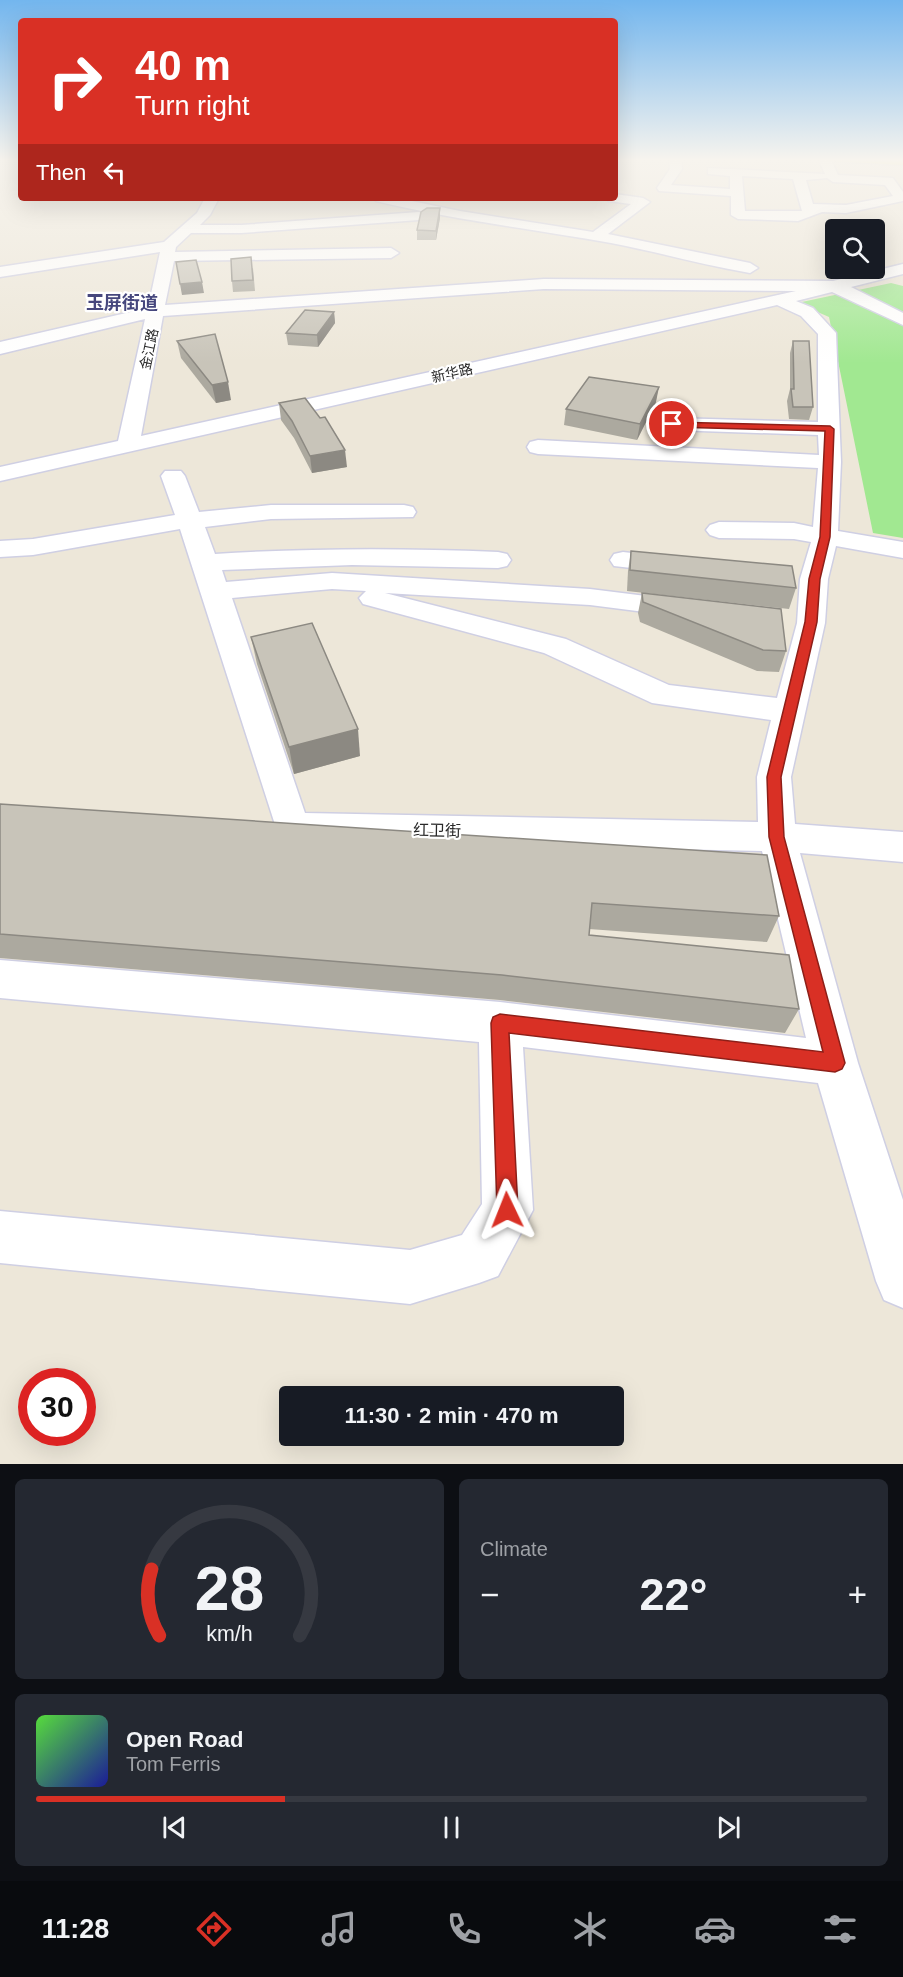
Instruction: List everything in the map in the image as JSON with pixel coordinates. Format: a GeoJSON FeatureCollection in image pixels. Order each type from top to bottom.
{"type":"FeatureCollection","features":[{"type":"Feature","properties":{"kind":"street"},"geometry":{"type":"LineString","coordinates":[[168,251],[191,226]]}},
{"type":"Feature","properties":{"kind":"street"},"geometry":{"type":"LineString","coordinates":[[188,229],[278,226]]}},
{"type":"Feature","properties":{"kind":"street"},"geometry":{"type":"LineString","coordinates":[[530,226],[596,236],[695,259],[767,269],[807,273],[896,271]]}},
{"type":"Feature","properties":{"kind":"street"},"geometry":{"type":"LineString","coordinates":[[596,236],[609,226]]}},
{"type":"Feature","properties":{"kind":"street"},"geometry":{"type":"LineString","coordinates":[[0,272],[168,251],[391,253]]}},
{"type":"Feature","properties":{"kind":"street","name":"金江路"},"geometry":{"type":"LineString","coordinates":[[128,446],[168,251]]}},
{"type":"Feature","properties":{"kind":"street"},"geometry":{"type":"LineString","coordinates":[[621,257],[695,259]]}},
{"type":"Feature","properties":{"kind":"street","name":"新华路"},"geometry":{"type":"LineString","coordinates":[[0,474],[778,300],[841,289],[896,271]]}},
{"type":"Feature","properties":{"kind":"street"},"geometry":{"type":"LineString","coordinates":[[0,348],[157,310],[544,284],[841,289],[903,320]]}},
{"type":"Feature","properties":{"kind":"street"},"geometry":{"type":"LineString","coordinates":[[778,300],[807,312],[827,333],[830,462],[825,537],[802,577],[790,711],[774,777],[777,837],[835,1063],[903,1281]]}},
{"type":"Feature","properties":{"kind":"street"},"geometry":{"type":"LineString","coordinates":[[0,340],[29,341]]}},
{"type":"Feature","properties":{"kind":"street"},"geometry":{"type":"LineString","coordinates":[[672,424],[830,429]]}},
{"type":"Feature","properties":{"kind":"street"},"geometry":{"type":"LineString","coordinates":[[538,447],[830,462]]}},
{"type":"Feature","properties":{"kind":"street","name":"红卫街"},"geometry":{"type":"LineString","coordinates":[[173,476],[211,577],[275,826],[777,837],[903,847]]}},
{"type":"Feature","properties":{"kind":"street"},"geometry":{"type":"LineString","coordinates":[[0,549],[33,547],[161,525],[271,512],[404,512]]}},
{"type":"Feature","properties":{"kind":"street"},"geometry":{"type":"LineString","coordinates":[[719,530],[794,531],[903,550]]}},
{"type":"Feature","properties":{"kind":"street"},"geometry":{"type":"LineString","coordinates":[[211,577],[309,556],[419,556],[498,560]]}},
{"type":"Feature","properties":{"kind":"street"},"geometry":{"type":"LineString","coordinates":[[623,560],[695,567]]}},
{"type":"Feature","properties":{"kind":"street"},"geometry":{"type":"LineString","coordinates":[[211,577],[332,581],[590,597],[706,610]]}},
{"type":"Feature","properties":{"kind":"street"},"geometry":{"type":"LineString","coordinates":[[332,581],[380,601],[555,646],[663,695],[790,711]]}},
{"type":"Feature","properties":{"kind":"street"},"geometry":{"type":"LineString","coordinates":[[0,979],[500,1023],[835,1063]]}},
{"type":"Feature","properties":{"kind":"street"},"geometry":{"type":"LineString","coordinates":[[0,1237],[410,1277],[479,1257],[507,1210],[500,1023]]}},
{"type":"Feature","properties":{"kind":"green space"},"geometry":{"type":"Polygon","coordinates":[[[891,283],[903,286],[903,538],[873,533],[829,317],[797,303],[891,283]]]}},
{"type":"Feature","properties":{"kind":"building"},"geometry":{"type":"Polygon","coordinates":[[[418,226],[437,226],[436,231],[417,230],[418,226]]]}},
{"type":"Feature","properties":{"kind":"building"},"geometry":{"type":"Polygon","coordinates":[[[251,257],[253,280],[232,281],[231,259],[251,257]]]}},
{"type":"Feature","properties":{"kind":"building"},"geometry":{"type":"Polygon","coordinates":[[[196,260],[202,282],[180,284],[176,262],[196,260]]]}},
{"type":"Feature","properties":{"kind":"building"},"geometry":{"type":"Polygon","coordinates":[[[305,310],[334,312],[317,335],[286,333],[305,310]]]}},
{"type":"Feature","properties":{"kind":"building"},"geometry":{"type":"Polygon","coordinates":[[[215,334],[228,382],[212,385],[177,341],[215,334]]]}},
{"type":"Feature","properties":{"kind":"building"},"geometry":{"type":"Polygon","coordinates":[[[793,341],[809,341],[813,407],[793,407],[791,389],[794,389],[793,341]]]}},
{"type":"Feature","properties":{"kind":"building"},"geometry":{"type":"Polygon","coordinates":[[[589,377],[659,387],[640,424],[566,409],[589,377]]]}},
{"type":"Feature","properties":{"kind":"building"},"geometry":{"type":"Polygon","coordinates":[[[305,398],[320,418],[325,417],[345,450],[310,456],[292,421],[279,403],[305,398]]]}},
{"type":"Feature","properties":{"kind":"building"},"geometry":{"type":"Polygon","coordinates":[[[631,551],[792,566],[796,588],[630,570],[631,551]]]}},
{"type":"Feature","properties":{"kind":"building"},"geometry":{"type":"Polygon","coordinates":[[[642,593],[781,609],[786,651],[763,650],[643,602],[642,593]]]}},
{"type":"Feature","properties":{"kind":"building"},"geometry":{"type":"Polygon","coordinates":[[[312,623],[358,729],[289,747],[251,637],[312,623]]]}},
{"type":"Feature","properties":{"kind":"building"},"geometry":{"type":"Polygon","coordinates":[[[0,804],[767,855],[779,916],[592,903],[589,935],[789,955],[799,1009],[502,975],[0,934],[0,804]]]}},
{"type":"Feature","properties":{"kind":"district","name":"玉屏街道"},"geometry":{"type":"Point","coordinates":[122,303]}},
{"type":"Feature","properties":{"kind":"route"},"geometry":{"type":"LineString","coordinates":[[507,1210],[500,1023],[835,1063],[777,837],[774,777],[811,622],[814,579],[825,537],[830,429],[672,424]]}}]}
